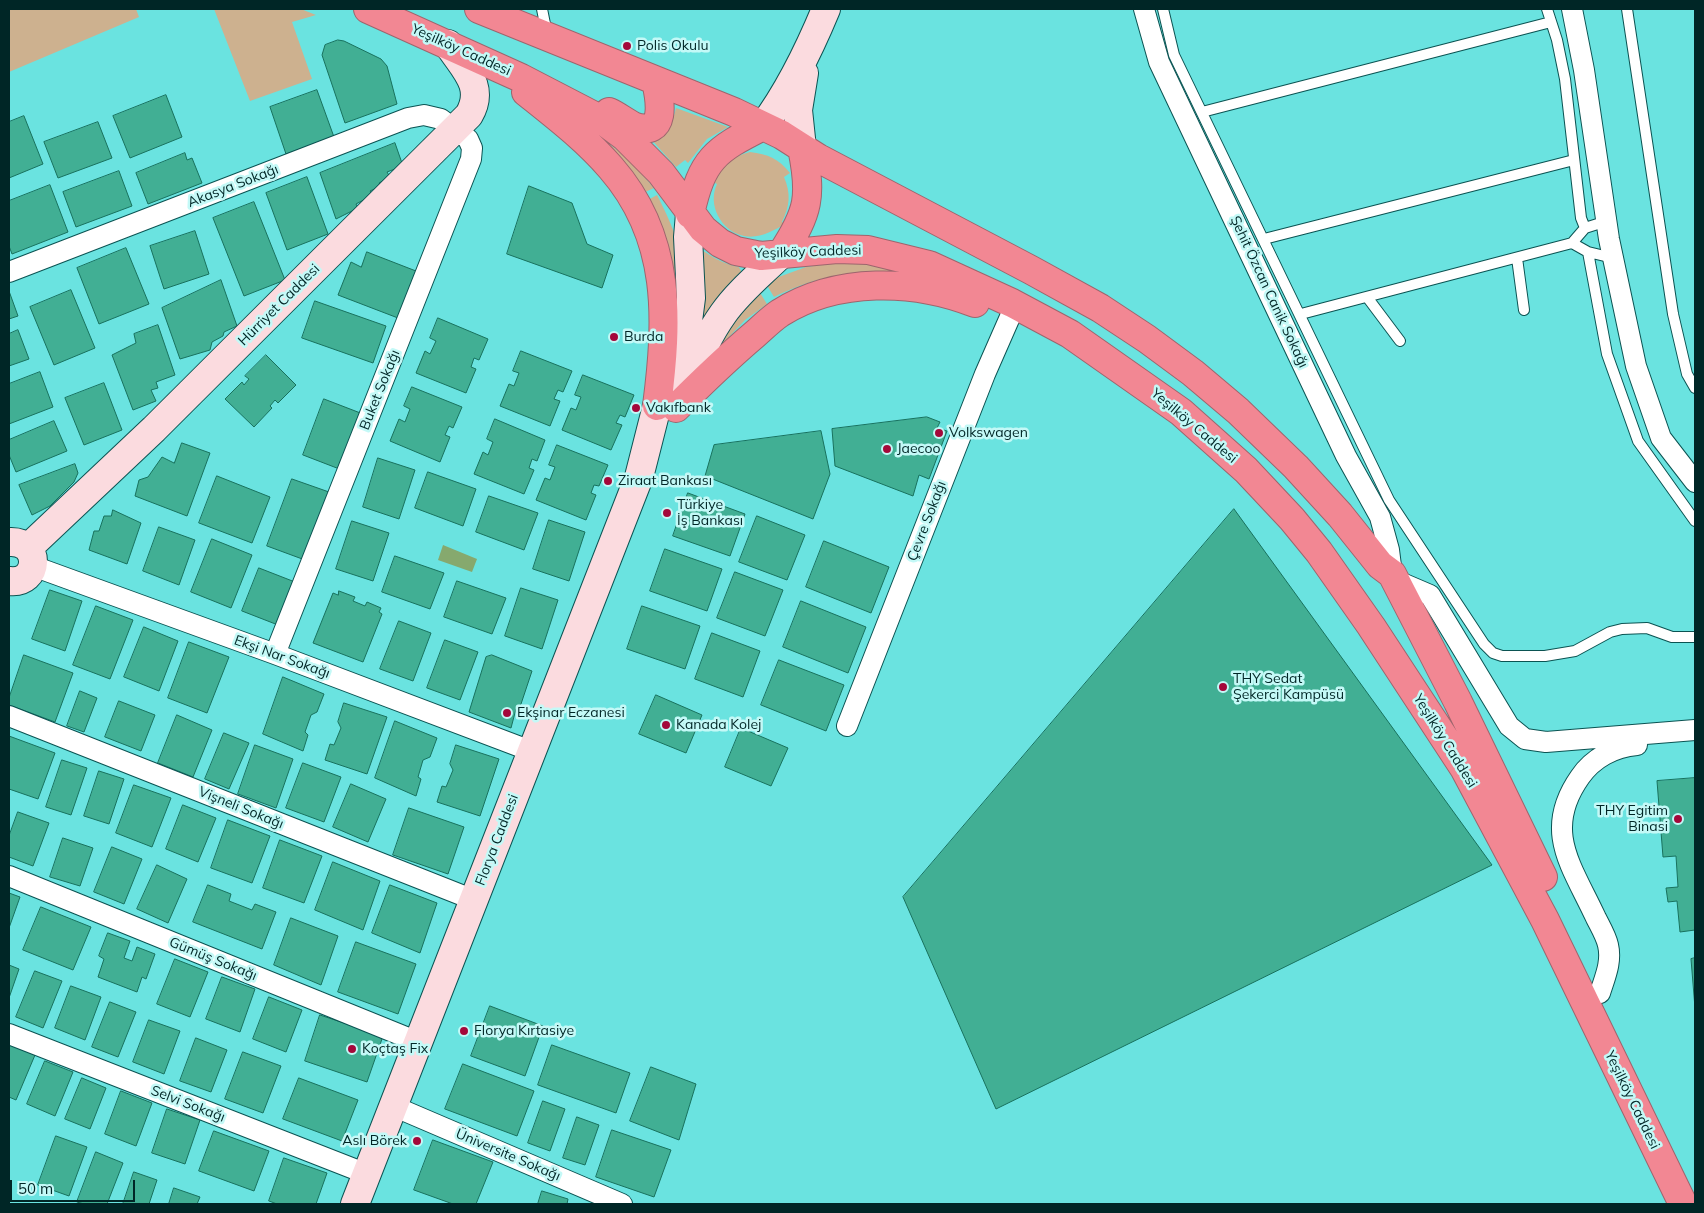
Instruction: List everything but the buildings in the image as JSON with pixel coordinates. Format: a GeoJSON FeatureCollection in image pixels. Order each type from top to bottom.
{"type":"FeatureCollection","features":[{"type":"Feature","properties":{"kind":"highway","name":"Yeşilköy Caddesi"},"geometry":{"type":"LineString","coordinates":[[368,9],[448,44],[573,104],[602,120],[643,154],[661,173],[703,230],[720,243],[736,251],[761,256],[837,249],[868,250],[901,257],[946,273],[1012,303],[1070,334],[1181,412],[1246,470],[1292,519],[1340,580],[1436,722],[1495,824],[1545,920],[1683,1204]]}},
{"type":"Feature","properties":{"kind":"highway","name":"Yeşilköy Caddesi"},"geometry":{"type":"LineString","coordinates":[[479,9],[763,126],[1040,274],[1100,308],[1147,339],[1223,398],[1296,467],[1340,515],[1380,566],[1393,577],[1458,702],[1695,1187]]}},
{"type":"Feature","properties":{"kind":"highway"},"geometry":{"type":"LineString","coordinates":[[492,65],[592,148],[625,187],[646,226],[660,271],[664,302],[666,407]]}},
{"type":"Feature","properties":{"kind":"highway"},"geometry":{"type":"LineString","coordinates":[[573,104],[607,111],[634,126],[646,128],[654,125],[659,119],[662,109],[656,81]]}},
{"type":"Feature","properties":{"kind":"highway"},"geometry":{"type":"LineString","coordinates":[[690,214],[699,177],[711,159],[737,139],[763,126]]}},
{"type":"Feature","properties":{"kind":"highway"},"geometry":{"type":"LineString","coordinates":[[782,253],[805,212],[808,198],[808,184],[802,148]]}},
{"type":"Feature","properties":{"kind":"highway"},"geometry":{"type":"LineString","coordinates":[[666,407],[717,368],[779,314],[803,301],[829,291],[880,286],[915,287],[944,292],[1010,317],[1070,334]]}},
{"type":"Feature","properties":{"kind":"main road"},"geometry":{"type":"LineString","coordinates":[[763,126],[778,105],[794,74],[803,62],[826,9]]}},
{"type":"Feature","properties":{"kind":"main road","name":"Hürriyet Caddesi"},"geometry":{"type":"LineString","coordinates":[[15,562],[154,429],[456,130],[474,107],[476,90],[472,80],[448,44]]}},
{"type":"Feature","properties":{"kind":"main road"},"geometry":{"type":"LineString","coordinates":[[802,148],[798,110],[804,77],[803,62]]}},
{"type":"Feature","properties":{"kind":"main road","name":"Florya Caddesi"},"geometry":{"type":"LineString","coordinates":[[355,1204],[666,407],[688,321],[691,298],[688,237],[690,214]]}},
{"type":"Feature","properties":{"kind":"main road","name":"Florya Caddesi"},"geometry":{"type":"LineString","coordinates":[[666,407],[723,314],[738,295],[782,253]]}},
{"type":"Feature","properties":{"kind":"street","name":"Şehit Özcan Canik Sokağı"},"geometry":{"type":"LineString","coordinates":[[1144,9],[1159,62],[1346,456],[1380,517],[1389,550],[1393,577]]}},
{"type":"Feature","properties":{"kind":"street"},"geometry":{"type":"LineString","coordinates":[[1572,9],[1584,70],[1606,220],[1636,366],[1661,438],[1695,482]]}},
{"type":"Feature","properties":{"kind":"street","name":"Akasya Sokağı"},"geometry":{"type":"LineString","coordinates":[[9,272],[408,118],[424,115],[441,119],[456,130]]}},
{"type":"Feature","properties":{"kind":"street","name":"Buket Sokağı"},"geometry":{"type":"LineString","coordinates":[[275,654],[471,159],[472,148],[468,139],[456,130]]}},
{"type":"Feature","properties":{"kind":"street","name":"Çevre Sokağı"},"geometry":{"type":"LineString","coordinates":[[847,726],[985,374],[1010,317]]}},
{"type":"Feature","properties":{"kind":"street","name":"Ekşi Nar Sokağı"},"geometry":{"type":"LineString","coordinates":[[15,562],[275,654],[531,751]]}},
{"type":"Feature","properties":{"kind":"street"},"geometry":{"type":"LineString","coordinates":[[1393,577],[1430,595],[1508,726],[1525,739],[1546,742],[1695,730]]}},
{"type":"Feature","properties":{"kind":"street","name":"Vişneli Sokağı"},"geometry":{"type":"LineString","coordinates":[[9,716],[474,900]]}},
{"type":"Feature","properties":{"kind":"street"},"geometry":{"type":"LineString","coordinates":[[1600,993],[1609,964],[1608,944],[1564,850],[1560,832],[1564,807],[1584,771],[1608,752],[1628,746],[1695,741]]}},
{"type":"Feature","properties":{"kind":"street","name":"Gümüş Sokağı"},"geometry":{"type":"LineString","coordinates":[[9,876],[418,1042]]}},
{"type":"Feature","properties":{"kind":"street","name":"Selvi Sokağı"},"geometry":{"type":"LineString","coordinates":[[9,1034],[367,1174]]}},
{"type":"Feature","properties":{"kind":"street","name":"Üniversite Sokağı"},"geometry":{"type":"LineString","coordinates":[[394,1106],[622,1204]]}},
{"type":"Feature","properties":{"kind":"lane"},"geometry":{"type":"LineString","coordinates":[[542,9],[548,38]]}},
{"type":"Feature","properties":{"kind":"lane"},"geometry":{"type":"LineString","coordinates":[[1163,9],[1174,55],[1301,314],[1389,500],[1488,649],[1502,656],[1555,655],[1575,651],[1610,632],[1634,628],[1660,632],[1672,638],[1695,638]]}},
{"type":"Feature","properties":{"kind":"lane"},"geometry":{"type":"LineString","coordinates":[[1547,9],[1566,79],[1581,218],[1585,228]]}},
{"type":"Feature","properties":{"kind":"lane"},"geometry":{"type":"LineString","coordinates":[[1627,9],[1673,314],[1687,374],[1695,388]]}},
{"type":"Feature","properties":{"kind":"lane"},"geometry":{"type":"LineString","coordinates":[[1202,112],[1551,22]]}},
{"type":"Feature","properties":{"kind":"lane"},"geometry":{"type":"LineString","coordinates":[[1264,239],[1574,160]]}},
{"type":"Feature","properties":{"kind":"lane"},"geometry":{"type":"LineString","coordinates":[[1301,314],[1572,244],[1585,228],[1606,220]]}},
{"type":"Feature","properties":{"kind":"lane"},"geometry":{"type":"LineString","coordinates":[[1572,244],[1588,252],[1613,258]]}},
{"type":"Feature","properties":{"kind":"lane"},"geometry":{"type":"LineString","coordinates":[[1588,252],[1607,354],[1638,441],[1695,520]]}},
{"type":"Feature","properties":{"kind":"lane"},"geometry":{"type":"LineString","coordinates":[[1517,258],[1524,310]]}},
{"type":"Feature","properties":{"kind":"lane"},"geometry":{"type":"LineString","coordinates":[[1367,297],[1400,341]]}},
{"type":"Feature","properties":{"kind":"shaded area"},"geometry":{"type":"Polygon","coordinates":[[[9,9],[136,9],[139,17],[9,72],[9,9]]]}},
{"type":"Feature","properties":{"kind":"shaded area"},"geometry":{"type":"Polygon","coordinates":[[[214,9],[301,9],[316,15],[292,22],[312,79],[250,101],[214,9]]]}},
{"type":"Feature","properties":{"kind":"shaded area"},"geometry":{"type":"Polygon","coordinates":[[[676,108],[728,127],[707,139],[688,163],[685,160],[676,167],[650,138],[667,127],[676,108]]]}},
{"type":"Feature","properties":{"kind":"shaded area"},"geometry":{"type":"Polygon","coordinates":[[[591,130],[629,159],[654,188],[641,194],[591,130]]]}},
{"type":"Feature","properties":{"kind":"shaded area"},"geometry":{"type":"Polygon","coordinates":[[[750,152],[773,158],[790,173],[784,177],[789,194],[787,210],[782,222],[785,224],[766,234],[750,237],[729,229],[718,216],[714,200],[717,184],[711,181],[718,170],[728,162],[750,152]]]}},
{"type":"Feature","properties":{"kind":"shaded area"},"geometry":{"type":"Polygon","coordinates":[[[657,195],[679,247],[683,268],[682,293],[676,336],[646,201],[657,195]]]}},
{"type":"Feature","properties":{"kind":"shaded area"},"geometry":{"type":"Polygon","coordinates":[[[699,248],[718,260],[739,267],[744,277],[690,356],[699,248]]]}},
{"type":"Feature","properties":{"kind":"shaded area"},"geometry":{"type":"Polygon","coordinates":[[[852,261],[878,264],[914,275],[859,273],[842,275],[809,283],[774,297],[765,282],[806,267],[852,261]]]}},
{"type":"Feature","properties":{"kind":"shaded area"},"geometry":{"type":"Polygon","coordinates":[[[757,288],[767,304],[745,320],[710,357],[757,288]]]}},
{"type":"Feature","properties":{"kind":"shaded area"},"geometry":{"type":"Polygon","coordinates":[[[443,545],[477,559],[472,572],[438,560],[443,545]]]}},
{"type":"Feature","properties":{"kind":"place","name":"Polis Okulu"},"geometry":{"type":"Point","coordinates":[627,46]}},
{"type":"Feature","properties":{"kind":"place","name":"Burda"},"geometry":{"type":"Point","coordinates":[614,337]}},
{"type":"Feature","properties":{"kind":"place","name":"Vakıfbank"},"geometry":{"type":"Point","coordinates":[636,408]}},
{"type":"Feature","properties":{"kind":"place","name":"Volkswagen"},"geometry":{"type":"Point","coordinates":[939,433]}},
{"type":"Feature","properties":{"kind":"place","name":"Jaecoo"},"geometry":{"type":"Point","coordinates":[887,449]}},
{"type":"Feature","properties":{"kind":"place","name":"Ziraat Bankası"},"geometry":{"type":"Point","coordinates":[608,481]}},
{"type":"Feature","properties":{"kind":"place","name":"Türkiye İş Bankası"},"geometry":{"type":"Point","coordinates":[667,513]}},
{"type":"Feature","properties":{"kind":"place","name":"THY Sedat Şekerci Kampüsü"},"geometry":{"type":"Point","coordinates":[1223,687]}},
{"type":"Feature","properties":{"kind":"place","name":"Ekşinar Eczanesi"},"geometry":{"type":"Point","coordinates":[507,713]}},
{"type":"Feature","properties":{"kind":"place","name":"Kanada Kolej"},"geometry":{"type":"Point","coordinates":[666,725]}},
{"type":"Feature","properties":{"kind":"place","name":"THY Egitim Binasi"},"geometry":{"type":"Point","coordinates":[1678,819]}},
{"type":"Feature","properties":{"kind":"place","name":"Florya Kırtasiye"},"geometry":{"type":"Point","coordinates":[464,1031]}},
{"type":"Feature","properties":{"kind":"place","name":"Koçtaş Fix"},"geometry":{"type":"Point","coordinates":[352,1049]}},
{"type":"Feature","properties":{"kind":"place","name":"Aslı Börek"},"geometry":{"type":"Point","coordinates":[417,1141]}}]}
